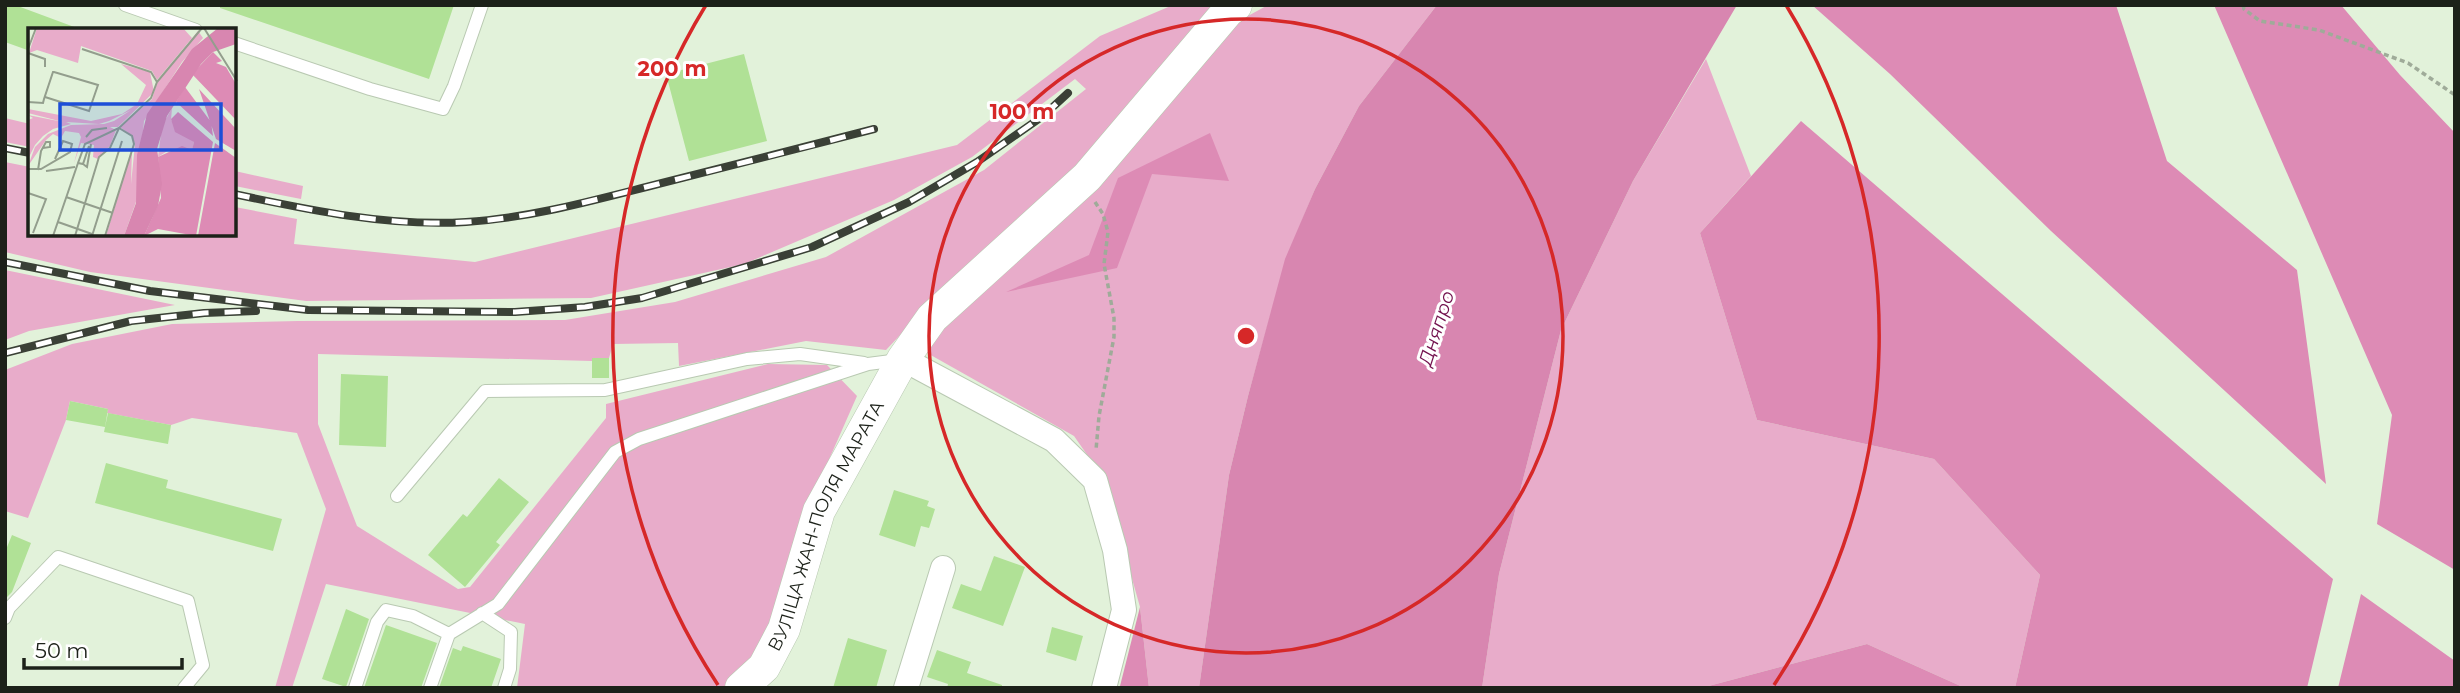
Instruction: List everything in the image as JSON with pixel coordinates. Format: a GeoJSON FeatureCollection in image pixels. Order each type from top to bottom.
{"type":"FeatureCollection","features":[{"type":"Feature","properties":{"kind":"street","name":"ВУЛІЦА ЖАН-ПОЛЯ МАРАТА"},"geometry":{"type":"LineString","coordinates":[[741,688],[764,667],[784,629],[819,511],[903,359],[932,318],[1087,177],[1228,11],[1236,5]]}},
{"type":"Feature","properties":{"kind":"street"},"geometry":{"type":"LineString","coordinates":[[903,359],[1054,440],[1095,480],[1115,550],[1124,610],[1104,688]]}},
{"type":"Feature","properties":{"kind":"street"},"geometry":{"type":"LineString","coordinates":[[906,688],[943,568]]}},
{"type":"Feature","properties":{"kind":"lane"},"geometry":{"type":"LineString","coordinates":[[125,5],[190,28]]}},
{"type":"Feature","properties":{"kind":"lane"},"geometry":{"type":"LineString","coordinates":[[236,44],[370,89],[443,109],[454,86],[482,5]]}},
{"type":"Feature","properties":{"kind":"lane"},"geometry":{"type":"LineString","coordinates":[[397,496],[485,391],[605,390],[747,359],[800,354],[868,364]]}},
{"type":"Feature","properties":{"kind":"lane"},"geometry":{"type":"LineString","coordinates":[[430,688],[449,634],[498,604],[615,452],[639,439],[868,364],[903,359]]}},
{"type":"Feature","properties":{"kind":"lane"},"geometry":{"type":"LineString","coordinates":[[5,618],[9,608],[58,556],[188,601],[203,666],[184,688]]}},
{"type":"Feature","properties":{"kind":"lane"},"geometry":{"type":"LineString","coordinates":[[355,688],[377,622],[386,611],[413,616],[449,634]]}},
{"type":"Feature","properties":{"kind":"lane"},"geometry":{"type":"LineString","coordinates":[[482,613],[511,632],[510,669],[504,688]]}},
{"type":"Feature","properties":{"kind":"path"},"geometry":{"type":"LineString","coordinates":[[2243,5],[2244,9],[2260,21],[2319,30],[2408,63],[2455,95]]}},
{"type":"Feature","properties":{"kind":"path"},"geometry":{"type":"LineString","coordinates":[[1087,177],[1091,179],[1091,192],[1098,208],[1104,214],[1108,232],[1104,264],[1114,318],[1111,357],[1098,416],[1095,480]]}},
{"type":"Feature","properties":{"kind":"shaded area"},"geometry":{"type":"Polygon","coordinates":[[[1173,5],[1220,5],[1097,152],[936,297],[886,350],[806,341],[679,366],[678,343],[613,344],[609,358],[592,358],[592,361],[318,354],[318,424],[357,526],[458,589],[470,587],[606,418],[606,404],[768,364],[827,365],[857,396],[805,514],[772,634],[741,678],[721,688],[517,688],[525,624],[326,584],[292,688],[275,688],[326,509],[297,433],[192,418],[171,425],[107,413],[108,409],[70,401],[66,420],[28,518],[5,511],[5,370],[72,344],[172,324],[565,320],[675,302],[826,257],[984,170],[1086,89],[1075,79],[972,157],[894,200],[744,264],[591,298],[306,301],[90,272],[5,252],[5,162],[28,167],[28,236],[236,236],[236,207],[297,219],[294,244],[475,262],[957,145],[1100,36],[1173,5]]]}},
{"type":"Feature","properties":{"kind":"shaded area"},"geometry":{"type":"Polygon","coordinates":[[[1268,5],[1437,5],[1359,106],[1315,189],[1286,259],[1229,475],[1199,688],[1149,688],[1140,607],[1104,479],[1074,436],[920,349],[1237,22],[1268,5]]]}},
{"type":"Feature","properties":{"kind":"shaded area"},"geometry":{"type":"Polygon","coordinates":[[[1812,5],[2116,5],[2167,161],[2297,270],[2326,484],[2051,231],[1890,74],[1812,5]]]}},
{"type":"Feature","properties":{"kind":"shaded area"},"geometry":{"type":"Polygon","coordinates":[[[2214,5],[2341,5],[2400,75],[2455,133],[2455,570],[2377,524],[2392,415],[2214,5]]]}},
{"type":"Feature","properties":{"kind":"shaded area"},"geometry":{"type":"Polygon","coordinates":[[[1706,59],[1751,176],[1700,233],[1757,420],[1934,459],[2040,575],[2015,688],[1965,688],[1867,644],[1701,688],[1482,688],[1499,574],[1561,330],[1633,181],[1706,59]]]}},
{"type":"Feature","properties":{"kind":"shaded area"},"geometry":{"type":"Polygon","coordinates":[[[5,118],[28,124],[28,147],[5,142],[5,118]]]}},
{"type":"Feature","properties":{"kind":"shaded area"},"geometry":{"type":"Polygon","coordinates":[[[1801,121],[2333,579],[2307,688],[2015,688],[2040,575],[1934,459],[1757,420],[1700,233],[1801,121]]]}},
{"type":"Feature","properties":{"kind":"shaded area"},"geometry":{"type":"Polygon","coordinates":[[[1210,133],[1229,181],[1152,174],[1117,268],[1006,292],[1089,255],[1118,178],[1210,133]]]}},
{"type":"Feature","properties":{"kind":"shaded area"},"geometry":{"type":"Polygon","coordinates":[[[236,171],[303,186],[301,199],[236,186],[236,171]]]}},
{"type":"Feature","properties":{"kind":"shaded area"},"geometry":{"type":"Polygon","coordinates":[[[5,270],[175,305],[29,331],[5,340],[5,270]]]}},
{"type":"Feature","properties":{"kind":"shaded area"},"geometry":{"type":"Polygon","coordinates":[[[2361,594],[2455,661],[2455,688],[2338,688],[2361,594]]]}},
{"type":"Feature","properties":{"kind":"shaded area"},"geometry":{"type":"Polygon","coordinates":[[[1140,607],[1149,688],[1120,688],[1120,686],[1140,607]]]}},
{"type":"Feature","properties":{"kind":"shaded area"},"geometry":{"type":"Polygon","coordinates":[[[1867,644],[1965,688],[1701,688],[1867,644]]]}},
{"type":"Feature","properties":{"kind":"water","name":"Дняпро"},"geometry":{"type":"Polygon","coordinates":[[[1437,5],[1737,5],[1633,181],[1561,330],[1499,574],[1482,688],[1199,688],[1229,475],[1285,259],[1315,189],[1359,106],[1437,5]]]}},
{"type":"Feature","properties":{"kind":"building"},"geometry":{"type":"Polygon","coordinates":[[[5,5],[15,5],[77,28],[28,28],[28,50],[5,42],[5,5]]]}},
{"type":"Feature","properties":{"kind":"building"},"geometry":{"type":"Polygon","coordinates":[[[220,5],[454,5],[429,79],[220,8],[220,5]]]}},
{"type":"Feature","properties":{"kind":"building"},"geometry":{"type":"Polygon","coordinates":[[[744,54],[767,141],[689,161],[666,74],[744,54]]]}},
{"type":"Feature","properties":{"kind":"building"},"geometry":{"type":"Polygon","coordinates":[[[592,358],[609,358],[609,378],[592,378],[592,358]]]}},
{"type":"Feature","properties":{"kind":"building"},"geometry":{"type":"Polygon","coordinates":[[[341,374],[388,376],[386,447],[339,445],[341,374]]]}},
{"type":"Feature","properties":{"kind":"building"},"geometry":{"type":"Polygon","coordinates":[[[70,401],[108,409],[105,427],[66,420],[70,401]]]}},
{"type":"Feature","properties":{"kind":"building"},"geometry":{"type":"Polygon","coordinates":[[[108,413],[171,425],[168,444],[104,432],[108,413]]]}},
{"type":"Feature","properties":{"kind":"building"},"geometry":{"type":"Polygon","coordinates":[[[106,463],[168,480],[166,488],[282,519],[273,551],[95,503],[106,463]]]}},
{"type":"Feature","properties":{"kind":"building"},"geometry":{"type":"Polygon","coordinates":[[[499,478],[529,502],[496,542],[500,545],[465,587],[428,555],[463,514],[467,517],[499,478]]]}},
{"type":"Feature","properties":{"kind":"building"},"geometry":{"type":"Polygon","coordinates":[[[894,490],[929,501],[927,506],[935,509],[929,528],[921,526],[915,547],[879,535],[894,490]]]}},
{"type":"Feature","properties":{"kind":"building"},"geometry":{"type":"Polygon","coordinates":[[[12,535],[31,543],[12,592],[5,599],[5,552],[12,535]]]}},
{"type":"Feature","properties":{"kind":"building"},"geometry":{"type":"Polygon","coordinates":[[[994,556],[1025,567],[1003,626],[952,608],[961,584],[981,591],[994,556]]]}},
{"type":"Feature","properties":{"kind":"building"},"geometry":{"type":"Polygon","coordinates":[[[346,609],[369,619],[346,687],[322,679],[346,609]]]}},
{"type":"Feature","properties":{"kind":"building"},"geometry":{"type":"Polygon","coordinates":[[[386,625],[437,643],[421,688],[364,688],[386,625]]]}},
{"type":"Feature","properties":{"kind":"building"},"geometry":{"type":"Polygon","coordinates":[[[1052,627],[1083,636],[1076,661],[1046,652],[1052,627]]]}},
{"type":"Feature","properties":{"kind":"building"},"geometry":{"type":"Polygon","coordinates":[[[848,638],[887,650],[876,688],[833,688],[848,638]]]}},
{"type":"Feature","properties":{"kind":"building"},"geometry":{"type":"Polygon","coordinates":[[[463,646],[501,659],[491,688],[439,688],[453,648],[461,651],[463,646]]]}},
{"type":"Feature","properties":{"kind":"building"},"geometry":{"type":"Polygon","coordinates":[[[937,650],[971,662],[967,673],[1002,685],[1002,688],[947,688],[948,684],[927,677],[937,650]]]}},
{"type":"Feature","properties":{"kind":"railway"},"geometry":{"type":"LineString","coordinates":[[5,262],[150,291],[308,310],[515,312],[585,307],[642,298],[812,247],[909,202],[977,162],[1043,116],[1068,93]]}},
{"type":"Feature","properties":{"kind":"railway"},"geometry":{"type":"LineString","coordinates":[[236,194],[379,220],[437,223],[490,220],[586,202],[874,129]]}},
{"type":"Feature","properties":{"kind":"railway"},"geometry":{"type":"LineString","coordinates":[[5,148],[28,153]]}},
{"type":"Feature","properties":{"kind":"railway"},"geometry":{"type":"LineString","coordinates":[[5,353],[131,321],[204,313],[256,311]]}}]}
